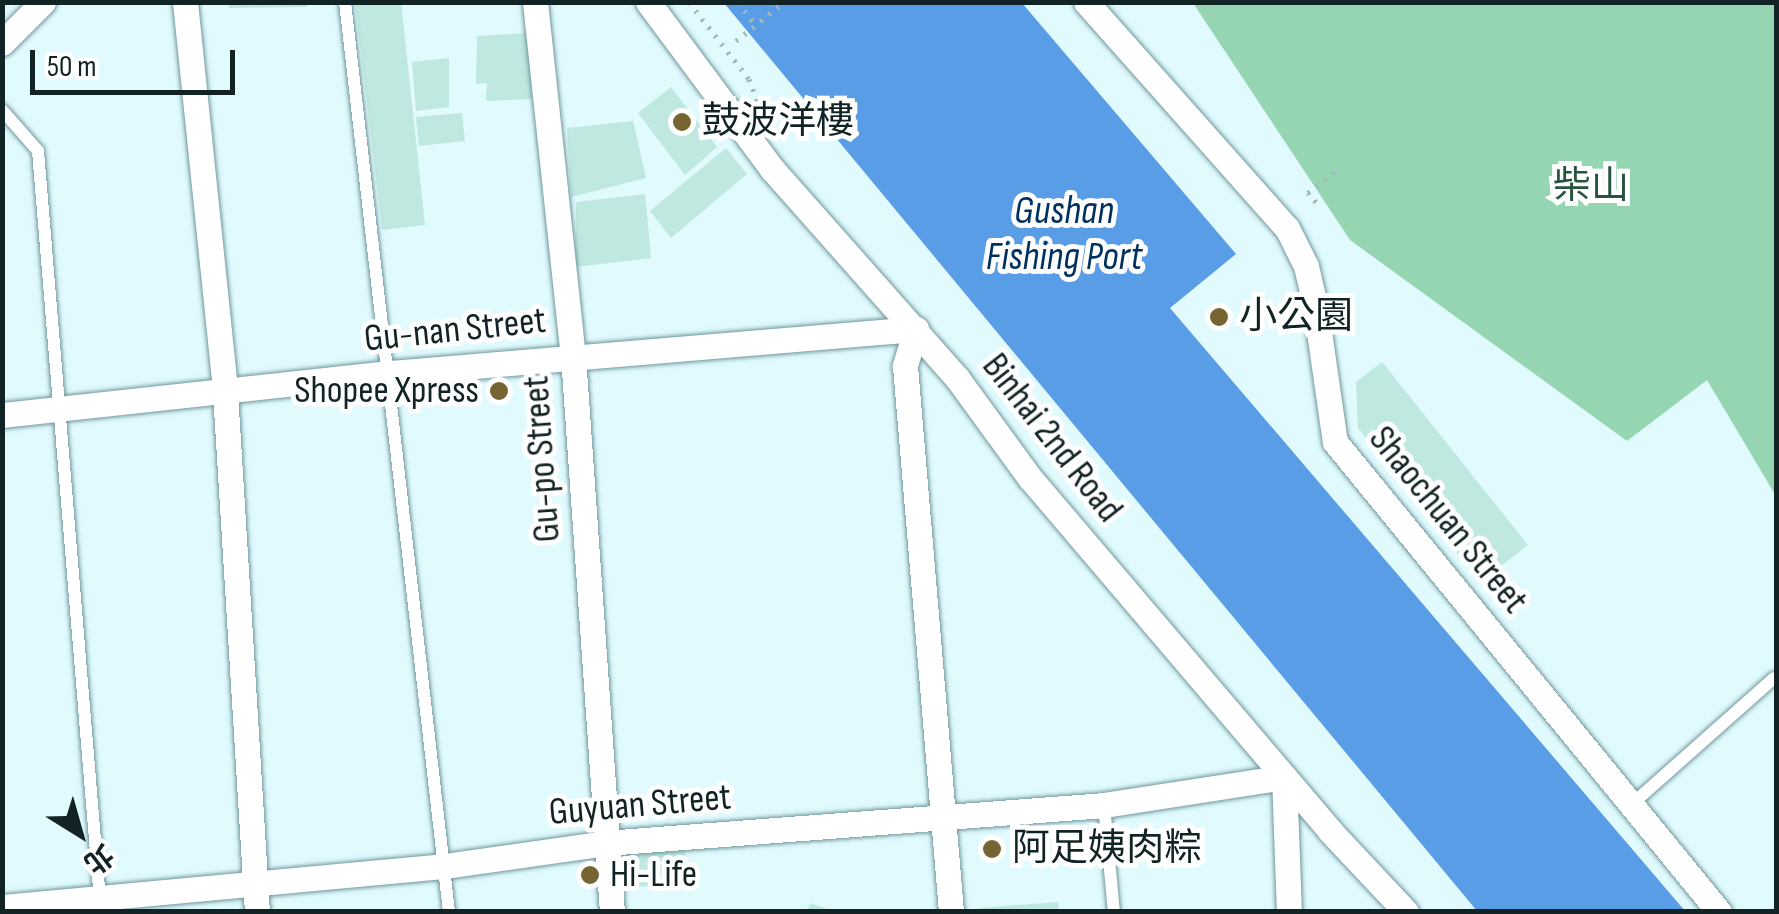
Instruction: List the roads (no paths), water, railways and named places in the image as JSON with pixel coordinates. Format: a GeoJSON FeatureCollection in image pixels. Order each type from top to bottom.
{"type":"FeatureCollection","features":[{"type":"Feature","properties":{"kind":"street"},"geometry":{"type":"LineString","coordinates":[[2,44],[44,2]]}},
{"type":"Feature","properties":{"kind":"street"},"geometry":{"type":"LineString","coordinates":[[184,2],[225,392],[256,912]]}},
{"type":"Feature","properties":{"kind":"street","name":"Gu-po Street"},"geometry":{"type":"LineString","coordinates":[[535,2],[573,356],[612,912]]}},
{"type":"Feature","properties":{"kind":"street","name":"Binhai 2nd Road"},"geometry":{"type":"LineString","coordinates":[[648,2],[772,169],[916,329],[1030,478],[1284,777],[1406,912]]}},
{"type":"Feature","properties":{"kind":"street","name":"Shaochuan Street"},"geometry":{"type":"LineString","coordinates":[[1086,2],[1287,228],[1315,304],[1335,442],[1718,912]]}},
{"type":"Feature","properties":{"kind":"street"},"geometry":{"type":"LineString","coordinates":[[916,329],[905,366],[951,912]]}},
{"type":"Feature","properties":{"kind":"street","name":"Gu-nan Street"},"geometry":{"type":"LineString","coordinates":[[2,415],[391,372],[916,329]]}},
{"type":"Feature","properties":{"kind":"street"},"geometry":{"type":"LineString","coordinates":[[1284,777],[1288,912]]}},
{"type":"Feature","properties":{"kind":"street","name":"Guyuan Street"},"geometry":{"type":"LineString","coordinates":[[2,907],[100,905],[254,884],[444,866],[605,842],[944,820],[1104,804],[1284,777]]}},
{"type":"Feature","properties":{"kind":"lane"},"geometry":{"type":"LineString","coordinates":[[345,2],[391,372],[449,912]]}},
{"type":"Feature","properties":{"kind":"lane"},"geometry":{"type":"LineString","coordinates":[[2,110],[38,150],[100,905]]}},
{"type":"Feature","properties":{"kind":"lane"},"geometry":{"type":"LineString","coordinates":[[1631,805],[1774,678]]}},
{"type":"Feature","properties":{"kind":"lane"},"geometry":{"type":"LineString","coordinates":[[1104,804],[1114,912]]}},
{"type":"Feature","properties":{"kind":"water","name":"Gushan Fishing Port"},"geometry":{"type":"Polygon","coordinates":[[[724,3],[1022,3],[1236,254],[1170,308],[1685,911],[1477,911],[724,3]]]}},
{"type":"Feature","properties":{"kind":"place","name":"鼓波洋樓"},"geometry":{"type":"Point","coordinates":[682,122]}},
{"type":"Feature","properties":{"kind":"place","name":"小公園"},"geometry":{"type":"Point","coordinates":[1219,317]}},
{"type":"Feature","properties":{"kind":"place","name":"Shopee Xpress"},"geometry":{"type":"Point","coordinates":[499,391]}},
{"type":"Feature","properties":{"kind":"place","name":"阿足姨肉粽"},"geometry":{"type":"Point","coordinates":[992,849]}},
{"type":"Feature","properties":{"kind":"place","name":"Hi-Life"},"geometry":{"type":"Point","coordinates":[590,875]}},
{"type":"Feature","properties":{"kind":"park label","name":"柴山"},"geometry":{"type":"Point","coordinates":[1591,187]}}]}
